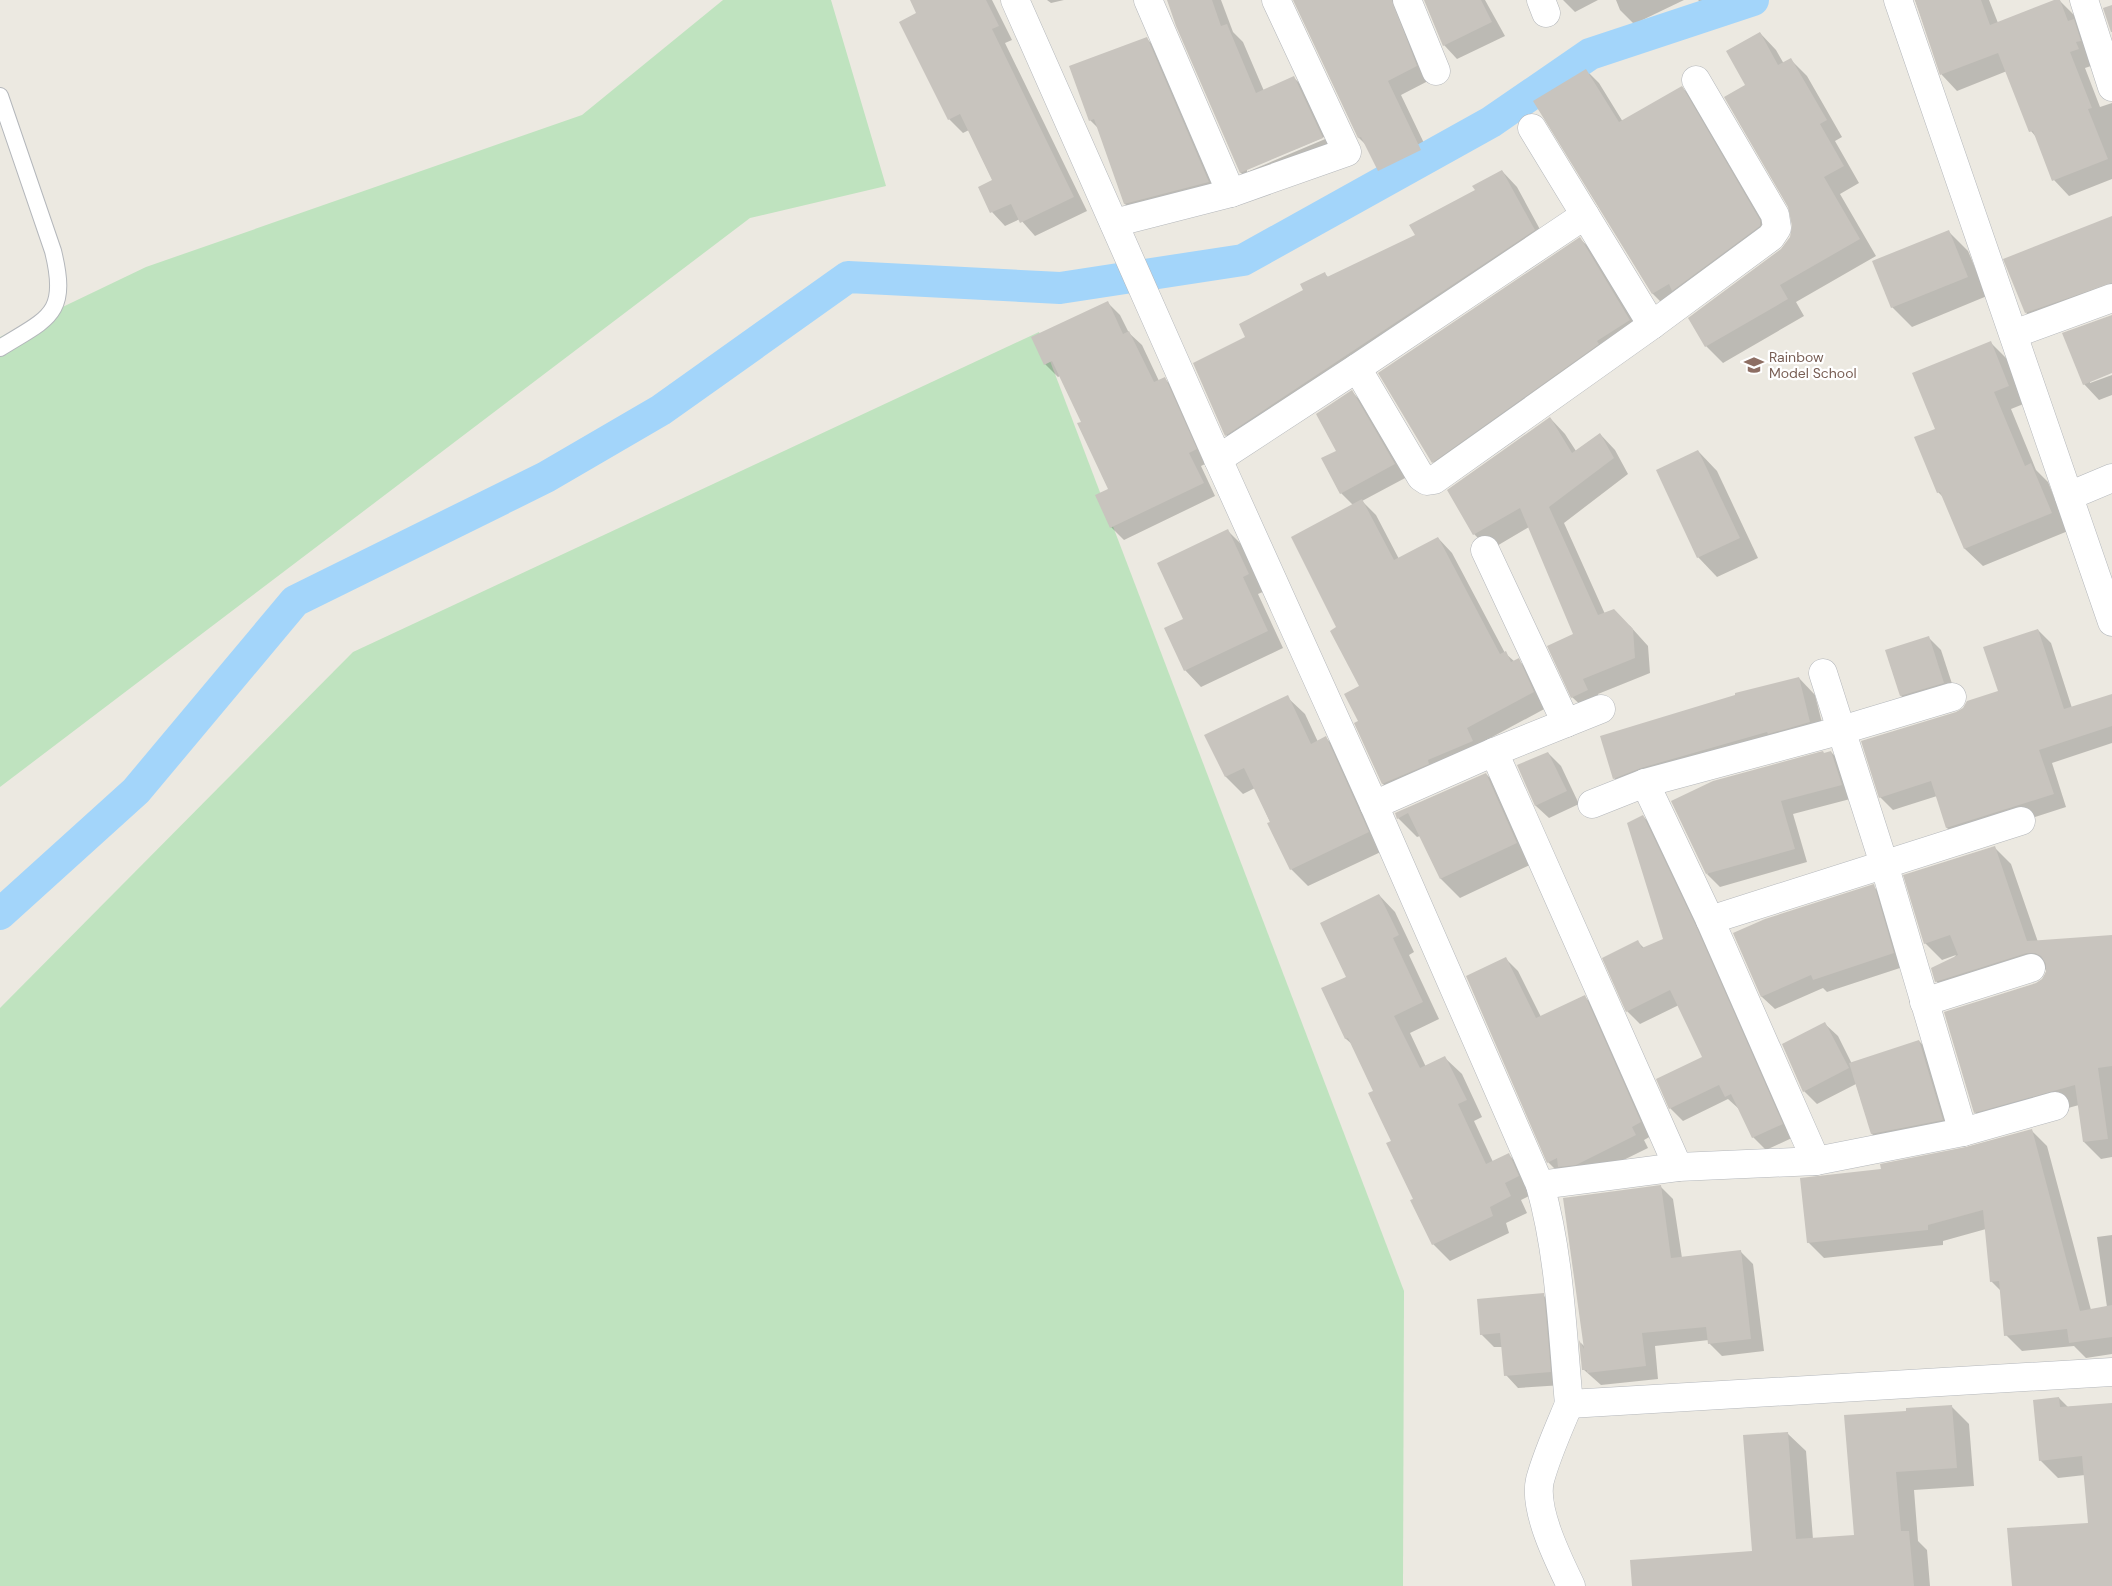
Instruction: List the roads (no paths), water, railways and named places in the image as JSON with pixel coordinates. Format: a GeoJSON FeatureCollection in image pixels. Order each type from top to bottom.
{"type":"FeatureCollection","features":[{"type":"Feature","properties":{"kind":"street"},"geometry":{"type":"LineString","coordinates":[[1015,0],[1218,459],[1374,805],[1540,1185],[1556,1254],[1569,1404],[1540,1481],[1541,1509],[1554,1550],[1570,1586]]}},
{"type":"Feature","properties":{"kind":"street"},"geometry":{"type":"LineString","coordinates":[[1148,0],[1231,193]]}},
{"type":"Feature","properties":{"kind":"street"},"geometry":{"type":"LineString","coordinates":[[1114,223],[1231,193],[1347,152],[1276,0]]}},
{"type":"Feature","properties":{"kind":"street"},"geometry":{"type":"LineString","coordinates":[[1407,0],[1436,71]]}},
{"type":"Feature","properties":{"kind":"street"},"geometry":{"type":"LineString","coordinates":[[1898,0],[2068,496],[2109,605]]}},
{"type":"Feature","properties":{"kind":"street"},"geometry":{"type":"LineString","coordinates":[[2084,0],[2112,87]]}},
{"type":"Feature","properties":{"kind":"street"},"geometry":{"type":"LineString","coordinates":[[1357,368],[1420,477],[1427,481],[1434,480],[1652,325],[1771,237],[1777,228],[1775,215],[1696,80]]}},
{"type":"Feature","properties":{"kind":"street"},"geometry":{"type":"LineString","coordinates":[[1532,128],[1652,325]]}},
{"type":"Feature","properties":{"kind":"street"},"geometry":{"type":"LineString","coordinates":[[1218,459],[1586,215]]}},
{"type":"Feature","properties":{"kind":"street"},"geometry":{"type":"LineString","coordinates":[[2014,334],[2112,298]]}},
{"type":"Feature","properties":{"kind":"street"},"geometry":{"type":"LineString","coordinates":[[2068,496],[2112,478]]}},
{"type":"Feature","properties":{"kind":"street"},"geometry":{"type":"LineString","coordinates":[[1485,550],[1566,723]]}},
{"type":"Feature","properties":{"kind":"street"},"geometry":{"type":"LineString","coordinates":[[1824,673],[1884,864],[1963,1132]]}},
{"type":"Feature","properties":{"kind":"street"},"geometry":{"type":"LineString","coordinates":[[1592,804],[1645,783],[1842,730],[1952,697]]}},
{"type":"Feature","properties":{"kind":"street"},"geometry":{"type":"LineString","coordinates":[[1374,805],[1494,752],[1601,709]]}},
{"type":"Feature","properties":{"kind":"street"},"geometry":{"type":"LineString","coordinates":[[1494,752],[1678,1168]]}},
{"type":"Feature","properties":{"kind":"street"},"geometry":{"type":"LineString","coordinates":[[1645,783],[1710,920],[1816,1162]]}},
{"type":"Feature","properties":{"kind":"street"},"geometry":{"type":"LineString","coordinates":[[1710,920],[2021,821]]}},
{"type":"Feature","properties":{"kind":"street"},"geometry":{"type":"LineString","coordinates":[[1924,1002],[2031,968]]}},
{"type":"Feature","properties":{"kind":"street"},"geometry":{"type":"LineString","coordinates":[[1540,1185],[1678,1168],[1816,1162],[1963,1132],[2056,1106]]}},
{"type":"Feature","properties":{"kind":"street"},"geometry":{"type":"LineString","coordinates":[[1569,1404],[2112,1372]]}},
{"type":"Feature","properties":{"kind":"lane"},"geometry":{"type":"LineString","coordinates":[[0,96],[59,274],[57,301],[46,319],[0,348]]}},
{"type":"Feature","properties":{"kind":"waterway"},"geometry":{"type":"LineString","coordinates":[[0,914],[136,791],[295,601],[546,477],[661,410],[848,277],[1060,288],[1243,260],[1491,122],[1590,54],[1753,0]]}},
{"type":"Feature","properties":{"kind":"place","name":"Rainbow Model School"},"geometry":{"type":"Point","coordinates":[1754,365]}}]}
